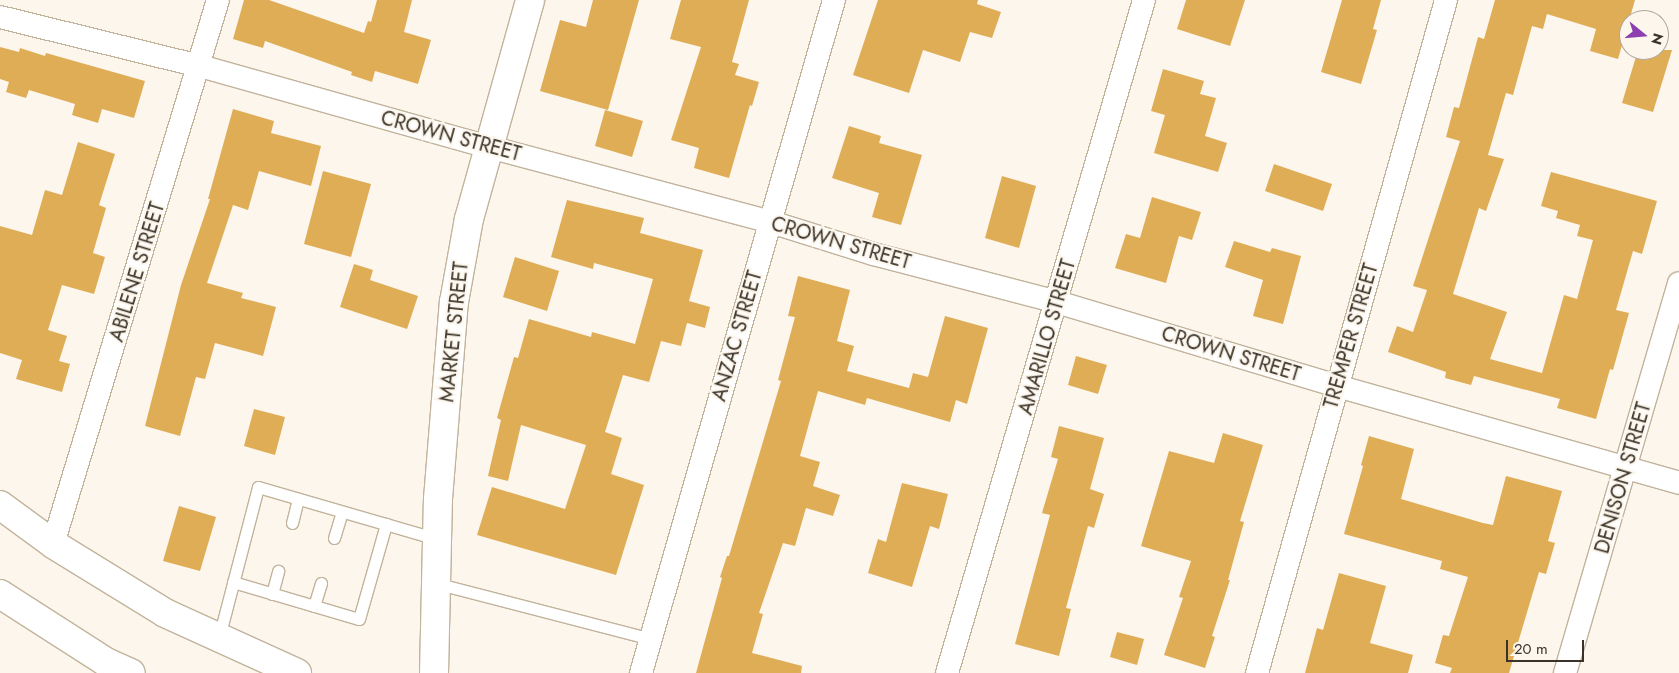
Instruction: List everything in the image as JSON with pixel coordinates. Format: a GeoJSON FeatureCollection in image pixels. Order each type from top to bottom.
{"type":"FeatureCollection","features":[{"type":"Feature","properties":{"kind":"street","name":"ABILENE STREET"},"geometry":{"type":"LineString","coordinates":[[53,544],[200,66],[218,0]]}},
{"type":"Feature","properties":{"kind":"street","name":"MARKET STREET"},"geometry":{"type":"LineString","coordinates":[[434,673],[437,539],[454,302],[469,219],[530,0]]}},
{"type":"Feature","properties":{"kind":"street","name":"ANZAC STREET"},"geometry":{"type":"LineString","coordinates":[[641,673],[834,0]]}},
{"type":"Feature","properties":{"kind":"street","name":"AMARILLO STREET"},"geometry":{"type":"LineString","coordinates":[[947,673],[1144,0]]}},
{"type":"Feature","properties":{"kind":"street","name":"TREMPER STREET"},"geometry":{"type":"LineString","coordinates":[[1256,673],[1446,0]]}},
{"type":"Feature","properties":{"kind":"street","name":"CROWN STREET"},"geometry":{"type":"LineString","coordinates":[[0,17],[200,66],[489,147],[770,222],[873,254],[1057,302],[1337,386],[1679,483]]}},
{"type":"Feature","properties":{"kind":"street","name":"DENISON STREET"},"geometry":{"type":"LineString","coordinates":[[1565,673],[1679,283]]}},
{"type":"Feature","properties":{"kind":"street"},"geometry":{"type":"LineString","coordinates":[[0,506],[53,544],[165,613],[297,673]]}},
{"type":"Feature","properties":{"kind":"street"},"geometry":{"type":"LineString","coordinates":[[0,594],[106,662],[131,673]]}},
{"type":"Feature","properties":{"kind":"lane"},"geometry":{"type":"LineString","coordinates":[[219,637],[258,487],[437,539]]}},
{"type":"Feature","properties":{"kind":"lane"},"geometry":{"type":"LineString","coordinates":[[292,523],[298,499]]}},
{"type":"Feature","properties":{"kind":"lane"},"geometry":{"type":"LineString","coordinates":[[334,538],[342,512]]}},
{"type":"Feature","properties":{"kind":"lane"},"geometry":{"type":"LineString","coordinates":[[233,582],[359,619],[386,524]]}},
{"type":"Feature","properties":{"kind":"lane"},"geometry":{"type":"LineString","coordinates":[[272,594],[278,571]]}},
{"type":"Feature","properties":{"kind":"lane"},"geometry":{"type":"LineString","coordinates":[[314,606],[321,583]]}},
{"type":"Feature","properties":{"kind":"lane"},"geometry":{"type":"LineString","coordinates":[[435,583],[651,638]]}},
{"type":"Feature","properties":{"kind":"building"},"geometry":{"type":"Polygon","coordinates":[[[244,0],[269,0],[364,33],[368,21],[371,22],[377,0],[412,0],[404,32],[431,40],[418,84],[375,71],[372,82],[351,75],[352,72],[265,41],[263,48],[233,39],[244,0]]]}},
{"type":"Feature","properties":{"kind":"building"},"geometry":{"type":"Polygon","coordinates":[[[593,0],[639,0],[608,110],[540,91],[560,20],[586,27],[593,0]]]}},
{"type":"Feature","properties":{"kind":"building"},"geometry":{"type":"Polygon","coordinates":[[[681,0],[749,0],[732,62],[739,64],[735,75],[759,82],[752,106],[750,105],[729,178],[694,168],[699,148],[671,140],[701,47],[670,39],[681,0]]]}},
{"type":"Feature","properties":{"kind":"building"},"geometry":{"type":"Polygon","coordinates":[[[878,0],[978,0],[977,4],[1001,12],[992,38],[970,32],[960,62],[923,50],[909,93],[853,75],[878,0]]]}},
{"type":"Feature","properties":{"kind":"building"},"geometry":{"type":"Polygon","coordinates":[[[1186,0],[1245,0],[1230,46],[1177,29],[1186,0]]]}},
{"type":"Feature","properties":{"kind":"building"},"geometry":{"type":"Polygon","coordinates":[[[1342,0],[1381,0],[1373,29],[1377,30],[1361,84],[1321,72],[1342,0]]]}},
{"type":"Feature","properties":{"kind":"building"},"geometry":{"type":"Polygon","coordinates":[[[1495,0],[1635,0],[1632,10],[1619,10],[1618,59],[1590,51],[1596,29],[1547,14],[1543,29],[1532,26],[1513,95],[1506,93],[1488,155],[1504,159],[1486,211],[1479,208],[1453,294],[1507,312],[1490,359],[1542,373],[1564,295],[1577,299],[1593,240],[1577,236],[1580,225],[1556,218],[1558,211],[1541,206],[1551,172],[1657,201],[1642,254],[1633,251],[1616,310],[1629,313],[1613,370],[1610,369],[1596,419],[1557,408],[1560,399],[1474,376],[1471,385],[1445,378],[1446,372],[1388,352],[1397,326],[1413,332],[1427,290],[1413,286],[1460,141],[1446,137],[1454,107],[1459,108],[1478,37],[1484,39],[1495,0]]]}},
{"type":"Feature","properties":{"kind":"building"},"geometry":{"type":"Polygon","coordinates":[[[0,47],[19,52],[20,48],[45,56],[46,53],[145,81],[134,118],[102,109],[98,123],[72,115],[75,104],[29,90],[26,98],[6,92],[9,82],[0,79],[0,47]]]}},
{"type":"Feature","properties":{"kind":"building"},"geometry":{"type":"Polygon","coordinates":[[[1635,60],[1669,60],[1653,112],[1622,103],[1635,60]]]}},
{"type":"Feature","properties":{"kind":"building"},"geometry":{"type":"Polygon","coordinates":[[[1163,69],[1204,81],[1200,94],[1216,98],[1205,136],[1227,143],[1218,172],[1154,153],[1165,115],[1151,111],[1163,69]]]}},
{"type":"Feature","properties":{"kind":"building"},"geometry":{"type":"Polygon","coordinates":[[[233,109],[274,121],[271,133],[321,146],[311,186],[259,171],[248,210],[233,205],[207,283],[243,293],[241,298],[276,307],[263,356],[215,343],[205,379],[196,377],[180,436],[145,426],[181,285],[210,199],[208,199],[233,109]]]}},
{"type":"Feature","properties":{"kind":"building"},"geometry":{"type":"Polygon","coordinates":[[[605,110],[643,121],[632,157],[595,146],[605,110]]]}},
{"type":"Feature","properties":{"kind":"building"},"geometry":{"type":"Polygon","coordinates":[[[849,126],[881,136],[879,143],[922,155],[901,225],[872,217],[879,193],[832,178],[849,126]]]}},
{"type":"Feature","properties":{"kind":"building"},"geometry":{"type":"Polygon","coordinates":[[[78,142],[115,154],[99,205],[106,208],[93,253],[105,257],[94,294],[62,285],[48,330],[67,336],[59,361],[70,364],[62,392],[16,379],[22,360],[0,353],[0,226],[32,235],[45,190],[62,195],[78,142]]]}},
{"type":"Feature","properties":{"kind":"building"},"geometry":{"type":"Polygon","coordinates":[[[1274,164],[1332,184],[1323,211],[1265,191],[1274,164]]]}},
{"type":"Feature","properties":{"kind":"building"},"geometry":{"type":"Polygon","coordinates":[[[323,171],[371,184],[351,257],[304,244],[323,171]]]}},
{"type":"Feature","properties":{"kind":"building"},"geometry":{"type":"Polygon","coordinates":[[[1002,176],[1036,186],[1019,248],[985,238],[1002,176]]]}},
{"type":"Feature","properties":{"kind":"building"},"geometry":{"type":"Polygon","coordinates":[[[1152,197],[1201,212],[1192,240],[1179,236],[1166,283],[1115,268],[1126,234],[1140,238],[1152,197]]]}},
{"type":"Feature","properties":{"kind":"building"},"geometry":{"type":"Polygon","coordinates":[[[567,200],[644,218],[640,233],[703,250],[689,301],[710,307],[705,328],[687,323],[681,346],[661,341],[649,382],[623,375],[605,432],[622,438],[611,474],[644,485],[616,575],[477,535],[492,487],[565,509],[586,445],[521,425],[508,481],[488,476],[501,420],[497,418],[514,357],[518,358],[529,319],[591,337],[592,332],[635,344],[653,279],[594,263],[593,269],[551,257],[567,200]]]}},
{"type":"Feature","properties":{"kind":"building"},"geometry":{"type":"Polygon","coordinates":[[[1234,241],[1270,252],[1272,248],[1301,256],[1283,324],[1253,316],[1263,280],[1225,267],[1234,241]]]}},
{"type":"Feature","properties":{"kind":"building"},"geometry":{"type":"Polygon","coordinates":[[[515,257],[559,271],[547,311],[503,297],[515,257]]]}},
{"type":"Feature","properties":{"kind":"building"},"geometry":{"type":"Polygon","coordinates":[[[354,264],[373,270],[370,280],[418,296],[407,329],[340,307],[354,264]]]}},
{"type":"Feature","properties":{"kind":"building"},"geometry":{"type":"Polygon","coordinates":[[[798,276],[850,290],[837,341],[854,346],[847,371],[909,388],[913,373],[928,377],[945,316],[988,328],[967,404],[956,400],[950,422],[867,398],[865,405],[818,391],[800,456],[820,462],[813,486],[840,495],[833,516],[806,508],[795,546],[783,543],[759,613],[763,614],[752,653],[802,666],[801,673],[696,673],[722,578],[720,577],[727,556],[729,556],[781,381],[778,380],[795,317],[788,316],[798,276]]]}},
{"type":"Feature","properties":{"kind":"building"},"geometry":{"type":"Polygon","coordinates":[[[1076,356],[1107,365],[1098,394],[1068,385],[1076,356]]]}},
{"type":"Feature","properties":{"kind":"building"},"geometry":{"type":"Polygon","coordinates":[[[254,409],[285,417],[275,455],[244,446],[254,409]]]}},
{"type":"Feature","properties":{"kind":"building"},"geometry":{"type":"Polygon","coordinates":[[[1059,426],[1104,438],[1090,489],[1104,494],[1094,528],[1088,526],[1066,608],[1071,609],[1059,656],[1015,644],[1050,515],[1042,513],[1058,459],[1051,457],[1059,426]]]}},
{"type":"Feature","properties":{"kind":"building"},"geometry":{"type":"Polygon","coordinates":[[[1223,433],[1263,445],[1240,521],[1244,522],[1228,580],[1230,580],[1212,636],[1215,637],[1205,668],[1164,655],[1183,598],[1179,597],[1191,561],[1141,546],[1169,451],[1214,463],[1223,433]]]}},
{"type":"Feature","properties":{"kind":"building"},"geometry":{"type":"Polygon","coordinates":[[[1369,436],[1414,449],[1401,499],[1483,523],[1493,525],[1506,476],[1562,491],[1548,541],[1555,543],[1546,574],[1539,572],[1509,673],[1450,673],[1452,668],[1435,663],[1443,635],[1449,636],[1468,577],[1440,569],[1442,561],[1344,534],[1363,466],[1361,465],[1369,436]]]}},
{"type":"Feature","properties":{"kind":"building"},"geometry":{"type":"Polygon","coordinates":[[[902,483],[948,494],[939,529],[930,526],[912,587],[868,573],[878,539],[886,542],[902,483]]]}},
{"type":"Feature","properties":{"kind":"building"},"geometry":{"type":"Polygon","coordinates":[[[179,506],[216,517],[200,571],[163,561],[179,506]]]}},
{"type":"Feature","properties":{"kind":"building"},"geometry":{"type":"Polygon","coordinates":[[[1339,573],[1386,586],[1370,643],[1413,655],[1408,673],[1305,673],[1317,628],[1323,630],[1339,573]]]}},
{"type":"Feature","properties":{"kind":"building"},"geometry":{"type":"Polygon","coordinates":[[[1117,632],[1144,639],[1137,665],[1110,657],[1117,632]]]}}]}
